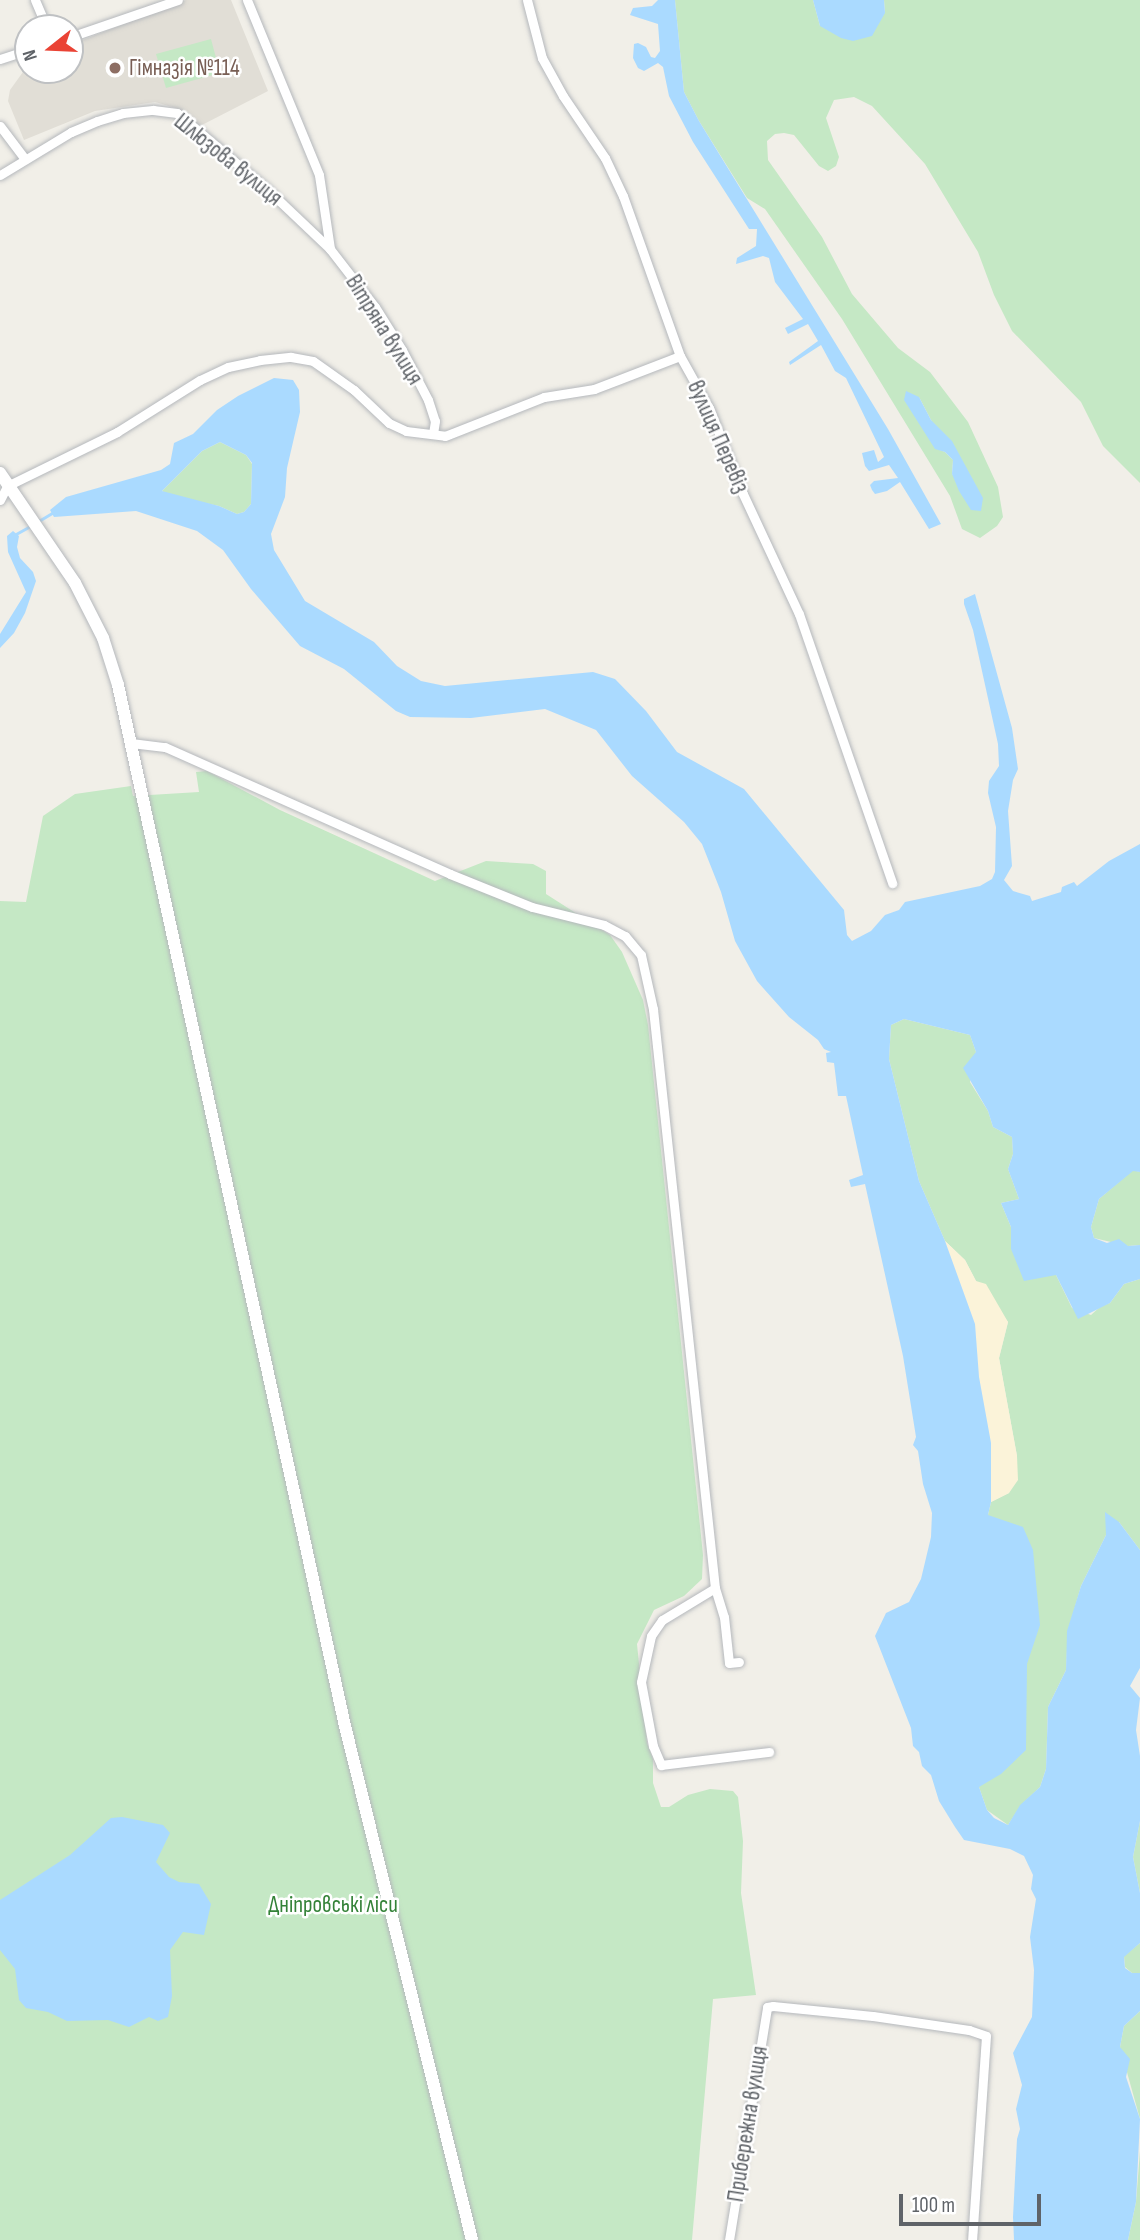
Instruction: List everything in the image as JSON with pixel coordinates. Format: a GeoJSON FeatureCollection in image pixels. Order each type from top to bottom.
{"type":"FeatureCollection","features":[{"type":"Feature","properties":{"kind":"main road"},"geometry":{"type":"LineString","coordinates":[[0,473],[75,583],[98,626],[118,685],[327,1649],[472,2240]]}},
{"type":"Feature","properties":{"kind":"street"},"geometry":{"type":"LineString","coordinates":[[84,32],[178,0]]}},
{"type":"Feature","properties":{"kind":"street","name":"Вітряна вулиця"},"geometry":{"type":"LineString","coordinates":[[247,0],[319,175],[330,249],[375,307],[402,351],[428,400],[435,421],[433,433]]}},
{"type":"Feature","properties":{"kind":"street","name":"вулиця Перевіз"},"geometry":{"type":"LineString","coordinates":[[527,0],[542,58],[562,96],[604,158],[623,196],[680,356],[709,408],[743,494],[799,614],[892,883]]}},
{"type":"Feature","properties":{"kind":"street","name":"Шлюзова вулиця"},"geometry":{"type":"LineString","coordinates":[[0,175],[71,132],[123,113],[153,110],[177,113],[267,189],[330,249]]}},
{"type":"Feature","properties":{"kind":"street"},"geometry":{"type":"LineString","coordinates":[[0,126],[25,159]]}},
{"type":"Feature","properties":{"kind":"street"},"geometry":{"type":"LineString","coordinates":[[0,500],[7,486],[117,432],[200,380],[228,367],[260,360],[290,356],[313,361],[354,390],[389,423],[406,431],[445,436],[544,397],[594,389],[680,356]]}},
{"type":"Feature","properties":{"kind":"street"},"geometry":{"type":"LineString","coordinates":[[131,743],[165,747],[450,874],[532,906],[604,925],[625,936],[641,955],[655,1022],[715,1588],[724,1617],[729,1663],[738,1662]]}},
{"type":"Feature","properties":{"kind":"street"},"geometry":{"type":"LineString","coordinates":[[715,1588],[662,1620],[651,1636],[641,1682],[653,1746],[661,1765],[769,1752]]}},
{"type":"Feature","properties":{"kind":"street","name":"Прибережна вулиця"},"geometry":{"type":"LineString","coordinates":[[729,2240],[767,2007],[873,2016],[969,2030],[986,2036],[972,2240]]}},
{"type":"Feature","properties":{"kind":"shaded area","name":"Гімназія №114"},"geometry":{"type":"Polygon","coordinates":[[[186,0],[231,0],[268,91],[200,126],[179,109],[155,102],[95,111],[24,140],[8,101],[10,90],[14,84],[84,84],[84,40],[186,0]]]}},
{"type":"Feature","properties":{"kind":"green space"},"geometry":{"type":"Polygon","coordinates":[[[675,0],[813,0],[820,26],[885,13],[884,0],[1140,0],[1140,483],[1103,446],[1081,402],[1012,331],[994,295],[978,252],[925,164],[872,106],[854,97],[834,100],[826,118],[839,157],[836,166],[828,171],[819,166],[794,135],[784,133],[775,134],[767,141],[768,160],[822,237],[852,294],[898,348],[930,372],[968,422],[998,487],[1003,517],[997,526],[980,538],[962,529],[950,496],[842,319],[765,209],[747,198],[684,92],[675,0]],[[919,397],[930,439],[935,448],[945,452],[953,460],[919,397]],[[953,460],[952,474],[981,511],[953,460]]]}},
{"type":"Feature","properties":{"kind":"green space"},"geometry":{"type":"Polygon","coordinates":[[[211,39],[220,73],[166,88],[156,54],[211,39]]]}},
{"type":"Feature","properties":{"kind":"green space"},"geometry":{"type":"Polygon","coordinates":[[[220,442],[246,455],[252,464],[251,504],[244,512],[237,514],[219,506],[170,496],[162,491],[202,451],[220,442]]]}},
{"type":"Feature","properties":{"kind":"green space","name":"Дніпровські ліси"},"geometry":{"type":"Polygon","coordinates":[[[207,771],[280,810],[435,881],[486,861],[533,864],[546,871],[546,894],[610,935],[622,952],[643,1000],[648,1025],[703,1555],[702,1579],[684,1596],[654,1610],[637,1644],[647,1743],[653,1759],[653,1783],[661,1807],[669,1807],[688,1795],[710,1789],[733,1791],[738,1797],[743,1841],[741,1893],[756,1995],[713,1999],[692,2240],[0,2240],[0,901],[26,902],[43,816],[75,794],[131,786],[133,796],[199,792],[196,772],[207,771]]]}},
{"type":"Feature","properties":{"kind":"green space"},"geometry":{"type":"Polygon","coordinates":[[[904,1019],[970,1035],[976,1052],[970,1082],[988,1111],[993,1127],[1012,1137],[1013,1154],[1008,1169],[1019,1199],[1001,1203],[1011,1227],[1011,1249],[1056,1275],[1072,1308],[1091,1315],[1101,1306],[1110,1303],[1124,1284],[1140,1279],[1140,1550],[1119,1522],[1106,1535],[1081,1586],[1068,1631],[1066,1670],[1048,1707],[1046,1769],[1040,1787],[1021,1805],[1008,1825],[987,1810],[979,1787],[988,1515],[991,1502],[1009,1493],[1017,1456],[999,1358],[1008,1322],[976,1281],[965,1260],[945,1241],[919,1181],[889,1059],[891,1025],[904,1019]]]}},
{"type":"Feature","properties":{"kind":"green space"},"geometry":{"type":"Polygon","coordinates":[[[1133,1170],[1140,1172],[1140,1245],[1128,1246],[1094,1238],[1091,1227],[1099,1199],[1133,1170]]]}},
{"type":"Feature","properties":{"kind":"green space"},"geometry":{"type":"Polygon","coordinates":[[[1140,1821],[1140,1893],[1133,1857],[1140,1821]]]}},
{"type":"Feature","properties":{"kind":"green space"},"geometry":{"type":"Polygon","coordinates":[[[1140,1943],[1140,1973],[1132,1973],[1125,1967],[1124,1956],[1140,1943]]]}},
{"type":"Feature","properties":{"kind":"green space"},"geometry":{"type":"Polygon","coordinates":[[[1140,2011],[1140,2119],[1120,2047],[1124,2026],[1140,2011]]]}},
{"type":"Feature","properties":{"kind":"green space"},"geometry":{"type":"Polygon","coordinates":[[[1140,2151],[1140,2240],[1128,2240],[1136,2202],[1140,2151]]]}},
{"type":"Feature","properties":{"kind":"sand"},"geometry":{"type":"Polygon","coordinates":[[[945,1241],[965,1260],[976,1281],[986,1284],[1008,1322],[999,1358],[1017,1456],[1018,1480],[1009,1493],[991,1502],[991,1443],[979,1377],[975,1324],[945,1241]]]}},
{"type":"Feature","properties":{"kind":"water"},"geometry":{"type":"Polygon","coordinates":[[[658,0],[675,0],[684,92],[699,121],[888,429],[941,524],[929,529],[900,482],[887,491],[875,494],[872,490],[870,485],[874,481],[898,478],[889,465],[869,471],[865,466],[862,453],[874,450],[878,462],[884,457],[846,378],[835,371],[821,345],[790,365],[789,362],[818,341],[808,324],[788,334],[785,328],[803,319],[775,282],[769,258],[763,256],[736,264],[737,258],[756,246],[757,229],[749,229],[693,142],[669,96],[663,67],[658,63],[644,71],[638,68],[633,58],[634,44],[646,47],[651,57],[655,58],[660,51],[658,24],[630,15],[633,8],[652,6],[658,0]]]}},
{"type":"Feature","properties":{"kind":"water"},"geometry":{"type":"Polygon","coordinates":[[[813,0],[884,0],[885,13],[872,36],[853,41],[841,38],[820,26],[813,0]]]}},
{"type":"Feature","properties":{"kind":"water"},"geometry":{"type":"Polygon","coordinates":[[[274,378],[293,380],[299,390],[300,412],[287,468],[285,497],[271,534],[274,550],[305,601],[374,642],[397,666],[421,681],[445,686],[593,672],[615,679],[646,711],[677,752],[744,789],[844,910],[847,935],[852,941],[871,931],[885,915],[899,910],[905,902],[980,886],[992,879],[995,872],[996,827],[988,793],[989,781],[999,766],[998,744],[973,630],[964,604],[964,599],[975,594],[1012,728],[1018,769],[1013,780],[1008,811],[1012,866],[1004,880],[1013,891],[1030,896],[1032,901],[1061,892],[1062,887],[1074,882],[1077,886],[1109,861],[1140,844],[1140,1172],[1133,1171],[1099,1199],[1091,1227],[1094,1238],[1107,1243],[1119,1239],[1128,1246],[1140,1245],[1140,1279],[1124,1284],[1110,1303],[1078,1319],[1056,1275],[1024,1281],[1011,1249],[1011,1227],[1001,1203],[1019,1199],[1008,1169],[1013,1154],[1012,1137],[993,1127],[988,1111],[963,1068],[976,1052],[970,1035],[904,1019],[891,1025],[889,1059],[919,1181],[945,1241],[975,1324],[979,1377],[991,1443],[991,1502],[988,1515],[1023,1527],[1033,1550],[1040,1625],[1027,1664],[1026,1750],[1001,1774],[979,1787],[987,1810],[994,1818],[1008,1825],[1020,1805],[1040,1787],[1046,1769],[1048,1707],[1066,1670],[1067,1631],[1081,1586],[1106,1535],[1105,1512],[1119,1522],[1140,1550],[1140,1668],[1130,1686],[1140,1698],[1136,1730],[1140,1756],[1140,1821],[1133,1857],[1140,1893],[1140,1943],[1124,1957],[1125,1968],[1132,1973],[1140,1973],[1140,2011],[1124,2026],[1120,2047],[1130,2059],[1126,2077],[1140,2119],[1136,2202],[1128,2240],[1014,2240],[1017,2139],[1020,2129],[1016,2109],[1022,2085],[1013,2053],[1032,2017],[1034,1970],[1030,1937],[1036,1899],[1031,1889],[1033,1875],[1024,1856],[1010,1849],[964,1840],[955,1827],[939,1801],[931,1775],[922,1766],[919,1752],[913,1746],[911,1728],[875,1636],[886,1613],[909,1602],[921,1579],[931,1537],[932,1513],[923,1484],[918,1451],[913,1445],[916,1437],[903,1356],[865,1184],[851,1187],[849,1180],[863,1175],[846,1096],[838,1096],[834,1063],[827,1062],[826,1053],[831,1052],[824,1049],[818,1040],[789,1017],[757,981],[735,941],[721,892],[702,844],[684,822],[632,776],[596,730],[545,709],[471,718],[410,717],[396,711],[344,669],[300,646],[251,589],[223,550],[197,531],[136,511],[54,517],[50,510],[66,497],[161,470],[170,464],[174,443],[193,434],[217,410],[274,378]],[[220,442],[202,451],[162,491],[219,506],[237,514],[244,512],[251,504],[252,463],[246,455],[220,442]]]}},
{"type":"Feature","properties":{"kind":"water"},"geometry":{"type":"Polygon","coordinates":[[[906,391],[919,397],[931,420],[952,441],[983,498],[981,511],[971,510],[959,491],[952,474],[953,460],[945,452],[935,449],[904,400],[906,391]]]}},
{"type":"Feature","properties":{"kind":"water"},"geometry":{"type":"Polygon","coordinates":[[[13,531],[19,536],[17,547],[20,558],[33,572],[36,581],[25,613],[14,633],[0,648],[0,634],[26,592],[8,552],[7,536],[13,531]]]}},
{"type":"Feature","properties":{"kind":"water"},"geometry":{"type":"Polygon","coordinates":[[[122,1817],[163,1825],[170,1833],[156,1862],[169,1877],[179,1882],[199,1884],[211,1904],[204,1935],[183,1932],[170,1950],[172,1996],[168,2017],[158,2021],[149,2017],[129,2027],[108,2020],[67,2021],[48,2012],[26,2008],[19,2000],[15,1969],[0,1950],[0,1900],[70,1855],[111,1818],[122,1817]]]}},
{"type":"Feature","properties":{"kind":"waterway"},"geometry":{"type":"LineString","coordinates":[[37,522],[52,513]]}},
{"type":"Feature","properties":{"kind":"waterway"},"geometry":{"type":"LineString","coordinates":[[16,534],[32,525]]}},
{"type":"Feature","properties":{"kind":"place","name":"Гімназія №114"},"geometry":{"type":"Point","coordinates":[115,68]}}]}
